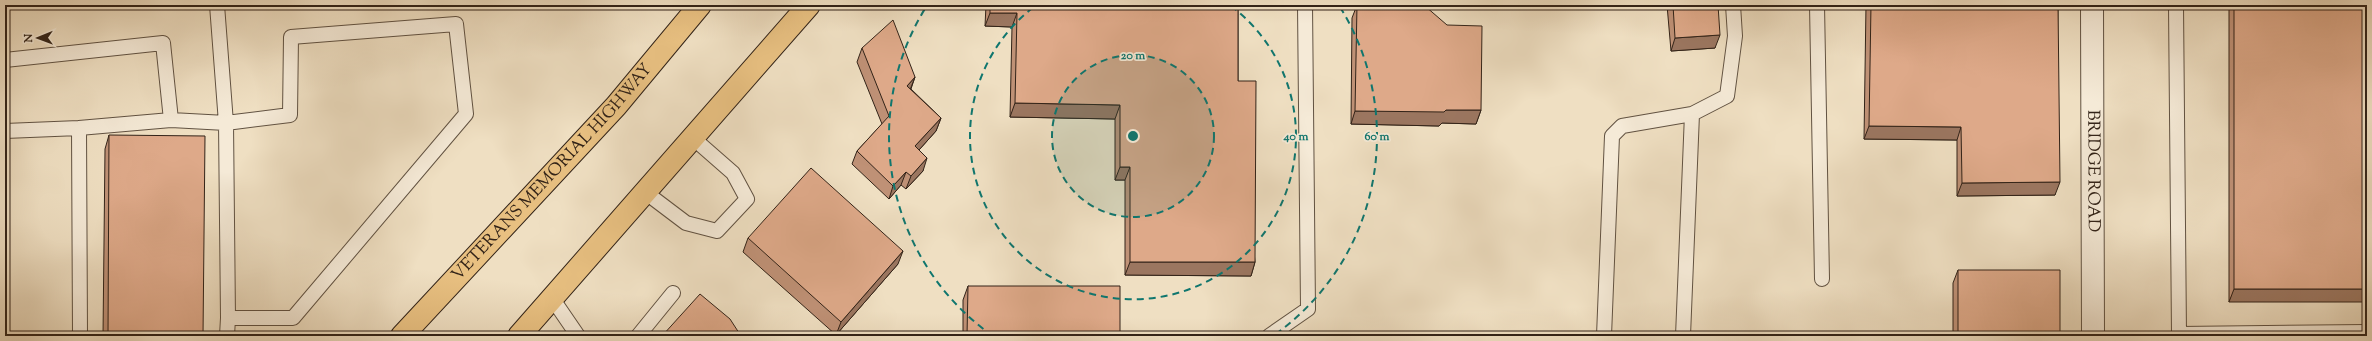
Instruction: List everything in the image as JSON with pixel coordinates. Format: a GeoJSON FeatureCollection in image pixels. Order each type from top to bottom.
{"type":"FeatureCollection","features":[{"type":"Feature","properties":{"kind":"highway","name":"VETERANS MEMORIAL HIGHWAY"},"geometry":{"type":"LineString","coordinates":[[402,336],[616,106],[700,5]]}},
{"type":"Feature","properties":{"kind":"highway"},"geometry":{"type":"LineString","coordinates":[[519,336],[809,5]]}},
{"type":"Feature","properties":{"kind":"street","name":"BRIDGE ROAD"},"geometry":{"type":"LineString","coordinates":[[2092,5],[2093,336]]}},
{"type":"Feature","properties":{"kind":"lane"},"geometry":{"type":"LineString","coordinates":[[217,5],[226,123],[227,336]]}},
{"type":"Feature","properties":{"kind":"lane"},"geometry":{"type":"LineString","coordinates":[[1269,336],[1308,309],[1305,5]]}},
{"type":"Feature","properties":{"kind":"lane"},"geometry":{"type":"LineString","coordinates":[[1604,336],[1612,136],[1622,126],[1692,114],[1726,96],[1735,36],[1732,5]]}},
{"type":"Feature","properties":{"kind":"lane"},"geometry":{"type":"LineString","coordinates":[[1817,5],[1822,279]]}},
{"type":"Feature","properties":{"kind":"lane"},"geometry":{"type":"LineString","coordinates":[[2176,5],[2178,334],[2367,332]]}},
{"type":"Feature","properties":{"kind":"lane"},"geometry":{"type":"LineString","coordinates":[[5,131],[78,128],[171,120],[226,123],[290,115],[291,37],[456,24],[466,114],[293,318],[228,318]]}},
{"type":"Feature","properties":{"kind":"lane"},"geometry":{"type":"LineString","coordinates":[[5,60],[163,43],[171,120]]}},
{"type":"Feature","properties":{"kind":"lane"},"geometry":{"type":"LineString","coordinates":[[1683,336],[1692,114]]}},
{"type":"Feature","properties":{"kind":"lane"},"geometry":{"type":"LineString","coordinates":[[78,128],[80,336]]}},
{"type":"Feature","properties":{"kind":"lane"},"geometry":{"type":"LineString","coordinates":[[645,192],[686,223],[717,231],[747,199],[733,173],[693,138]]}},
{"type":"Feature","properties":{"kind":"lane"},"geometry":{"type":"LineString","coordinates":[[638,336],[673,293]]}},
{"type":"Feature","properties":{"kind":"lane"},"geometry":{"type":"LineString","coordinates":[[552,298],[578,336]]}},
{"type":"Feature","properties":{"kind":"building"},"geometry":{"type":"Polygon","coordinates":[[[990,5],[1238,5],[1238,81],[1256,81],[1255,262],[1130,262],[1130,167],[1120,167],[1120,105],[1015,103],[1017,13],[990,13],[990,5]]]}},
{"type":"Feature","properties":{"kind":"building"},"geometry":{"type":"Polygon","coordinates":[[[1357,5],[1425,6],[1447,25],[1482,26],[1481,110],[1446,110],[1444,112],[1355,111],[1357,5]]]}},
{"type":"Feature","properties":{"kind":"building"},"geometry":{"type":"Polygon","coordinates":[[[1673,5],[1718,5],[1720,35],[1675,38],[1673,5]]]}},
{"type":"Feature","properties":{"kind":"building"},"geometry":{"type":"Polygon","coordinates":[[[1871,5],[2058,5],[2060,182],[1962,183],[1961,127],[1869,126],[1871,5]]]}},
{"type":"Feature","properties":{"kind":"building"},"geometry":{"type":"Polygon","coordinates":[[[2234,5],[2367,5],[2367,289],[2234,289],[2234,5]]]}},
{"type":"Feature","properties":{"kind":"building"},"geometry":{"type":"Polygon","coordinates":[[[893,20],[915,77],[907,86],[941,118],[915,146],[927,158],[911,176],[906,172],[893,186],[857,151],[889,116],[862,48],[893,20]]]}},
{"type":"Feature","properties":{"kind":"building"},"geometry":{"type":"Polygon","coordinates":[[[109,135],[205,136],[203,336],[108,336],[109,135]]]}},
{"type":"Feature","properties":{"kind":"building"},"geometry":{"type":"Polygon","coordinates":[[[811,168],[903,251],[841,322],[748,238],[811,168]]]}},
{"type":"Feature","properties":{"kind":"building"},"geometry":{"type":"Polygon","coordinates":[[[1958,270],[2060,270],[2060,336],[1958,336],[1958,270]]]}},
{"type":"Feature","properties":{"kind":"building"},"geometry":{"type":"Polygon","coordinates":[[[968,286],[1120,286],[1120,336],[967,336],[968,286]]]}},
{"type":"Feature","properties":{"kind":"building"},"geometry":{"type":"Polygon","coordinates":[[[700,294],[730,319],[741,336],[662,336],[700,294]]]}}]}
